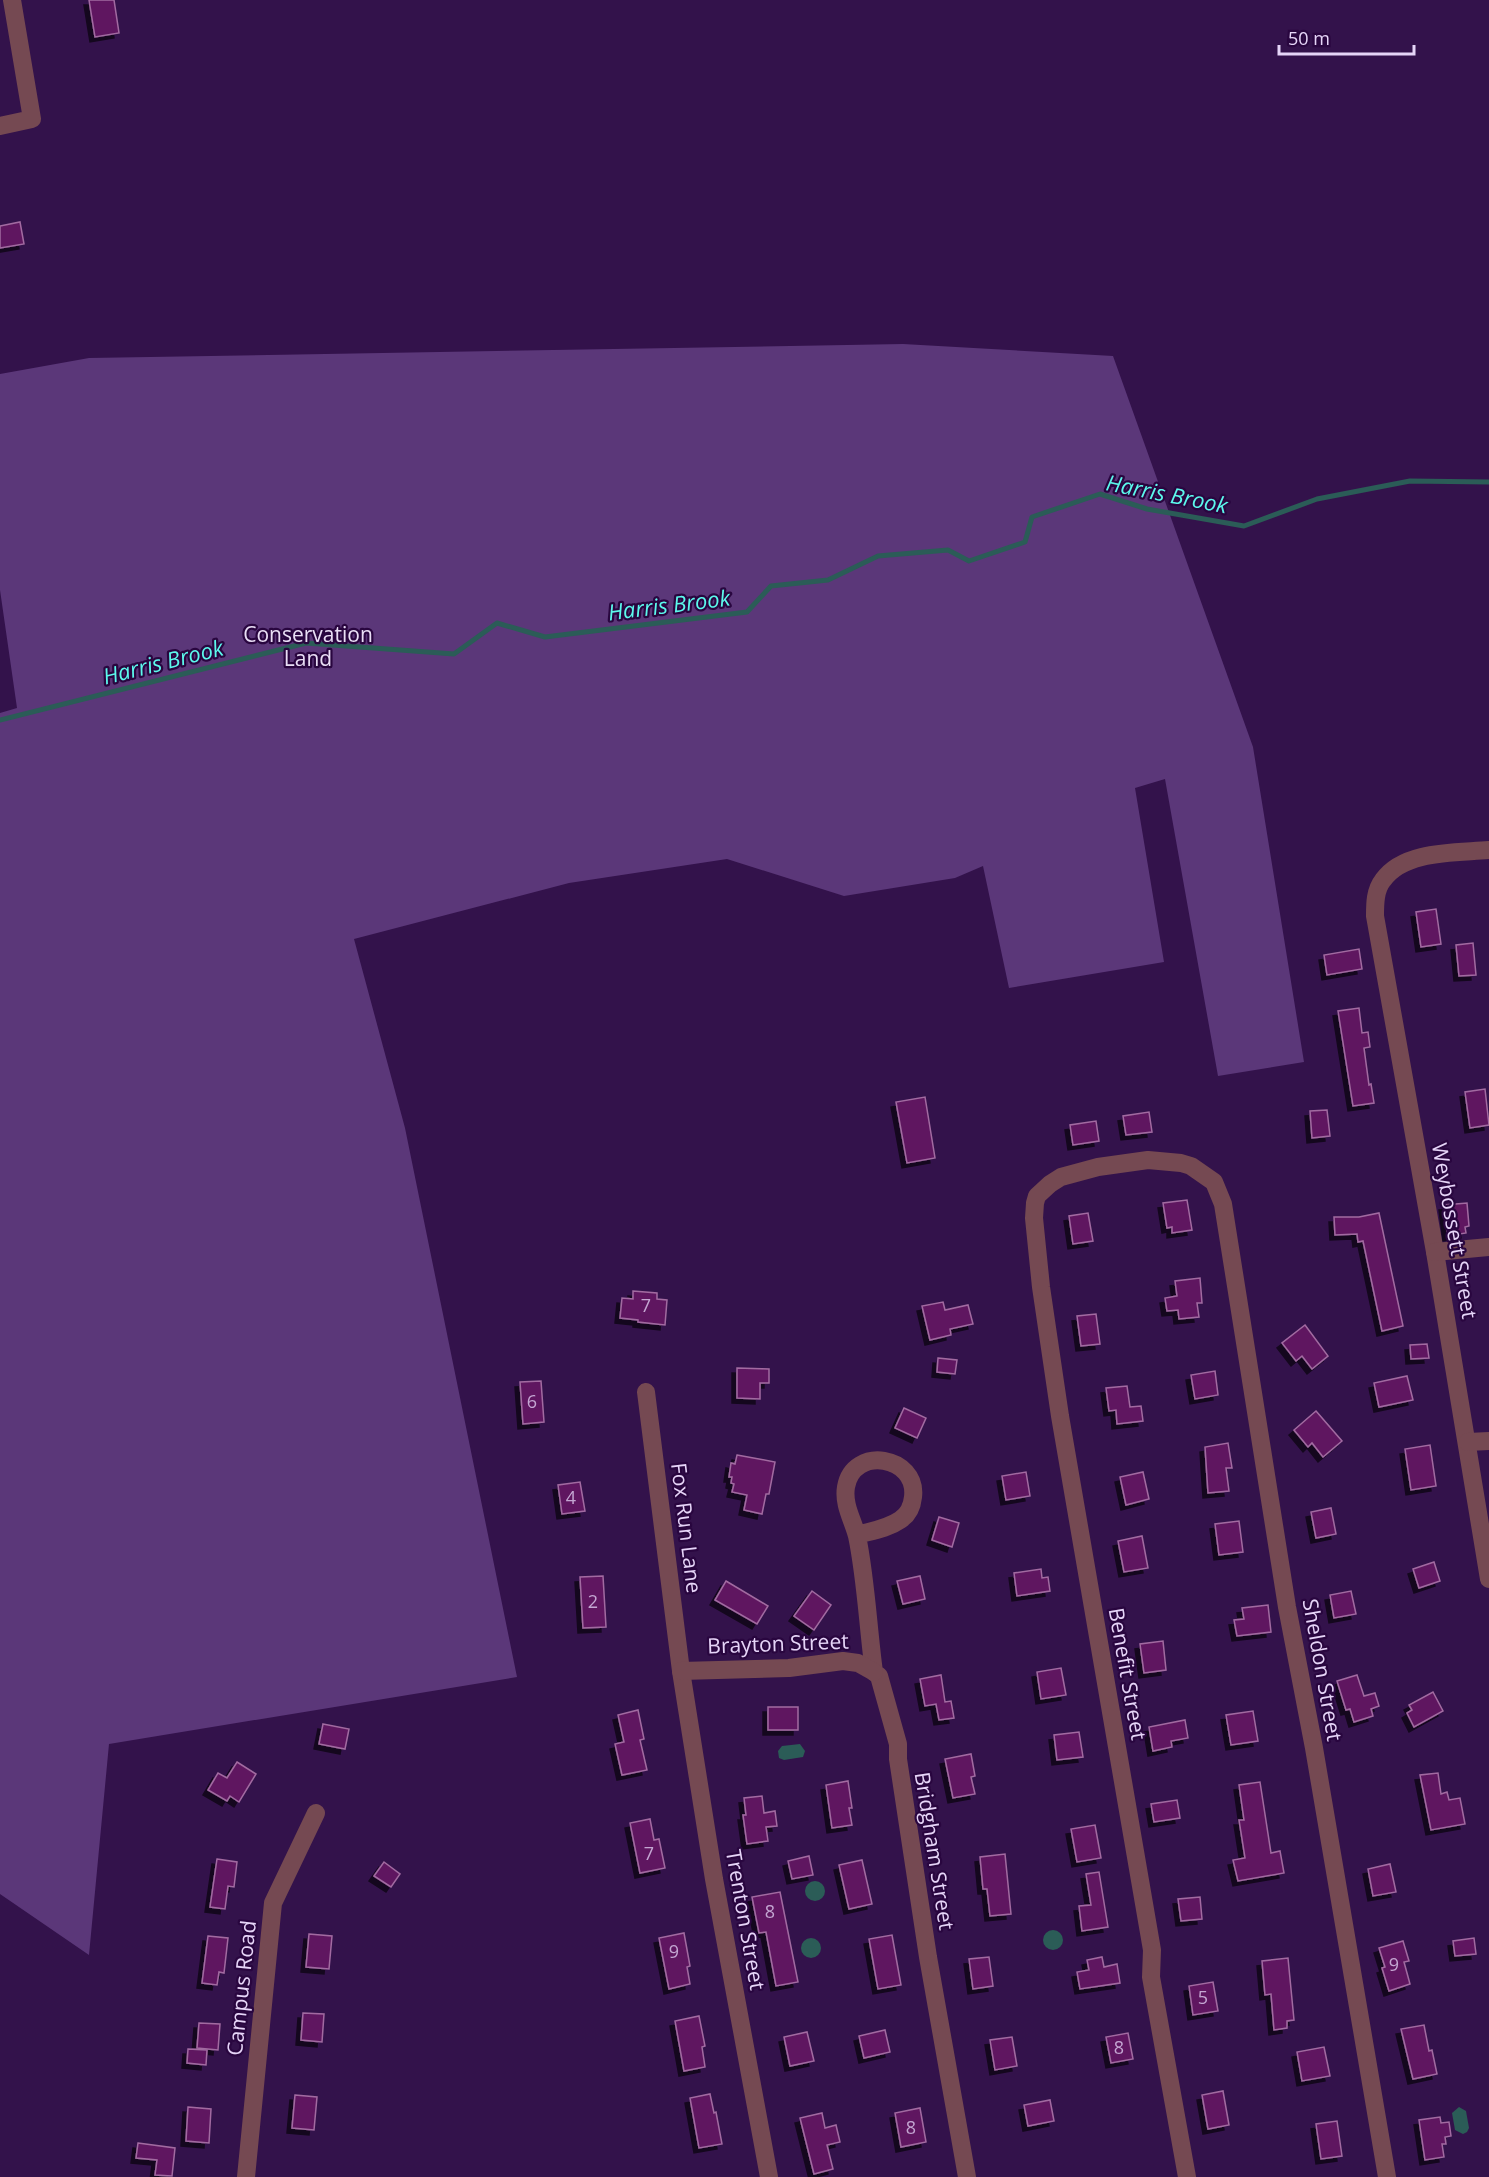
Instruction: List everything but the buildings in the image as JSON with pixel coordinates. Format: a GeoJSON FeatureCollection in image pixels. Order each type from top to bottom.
{"type":"FeatureCollection","features":[{"type":"Feature","properties":{"kind":"street"},"geometry":{"type":"LineString","coordinates":[[0,126],[32,119],[12,0]]}},
{"type":"Feature","properties":{"kind":"street","name":"Weybossett Street"},"geometry":{"type":"LineString","coordinates":[[1489,850],[1434,855],[1402,864],[1382,881],[1375,903],[1376,930],[1435,1252],[1489,1579]]}},
{"type":"Feature","properties":{"kind":"street","name":"Benefit Street"},"geometry":{"type":"LineString","coordinates":[[1187,2177],[1151,1977],[1152,1950],[1060,1416],[1041,1287],[1034,1218],[1038,1196],[1050,1184],[1061,1177],[1098,1167],[1148,1160],[1181,1163],[1191,1166],[1206,1176]]}},
{"type":"Feature","properties":{"kind":"street","name":"Sheldon Street"},"geometry":{"type":"LineString","coordinates":[[1206,1176],[1214,1182],[1224,1204],[1287,1607],[1314,1748],[1387,2177]]}},
{"type":"Feature","properties":{"kind":"street"},"geometry":{"type":"LineString","coordinates":[[1435,1252],[1489,1247]]}},
{"type":"Feature","properties":{"kind":"street","name":"Fox Run Lane"},"geometry":{"type":"LineString","coordinates":[[645,1392],[681,1671]]}},
{"type":"Feature","properties":{"kind":"street"},"geometry":{"type":"LineString","coordinates":[[1467,1442],[1489,1441]]}},
{"type":"Feature","properties":{"kind":"street","name":"Bridgham Street"},"geometry":{"type":"LineString","coordinates":[[857,1535],[885,1528],[901,1520],[908,1513],[912,1504],[913,1492],[910,1478],[902,1468],[876,1460],[860,1464],[849,1475],[845,1491],[857,1535],[874,1672],[879,1676],[898,1744],[898,1759],[928,1958],[967,2177]]}},
{"type":"Feature","properties":{"kind":"street","name":"Brayton Street"},"geometry":{"type":"LineString","coordinates":[[681,1671],[789,1668],[843,1661],[858,1663],[874,1672]]}},
{"type":"Feature","properties":{"kind":"street","name":"Trenton Street"},"geometry":{"type":"LineString","coordinates":[[681,1671],[714,1879],[769,2177]]}},
{"type":"Feature","properties":{"kind":"street","name":"Campus Road"},"geometry":{"type":"LineString","coordinates":[[246,2177],[273,1903],[316,1812]]}},
{"type":"Feature","properties":{"kind":"green space","name":"Conservation Land"},"geometry":{"type":"Polygon","coordinates":[[[903,344],[1113,356],[1253,747],[1304,1062],[1218,1076],[1165,779],[1135,788],[1164,962],[1009,988],[983,866],[955,878],[844,896],[727,859],[569,883],[354,939],[405,1128],[517,1677],[109,1744],[89,1955],[0,1894],[0,713],[17,708],[0,590],[0,374],[89,358],[903,344]]]}},
{"type":"Feature","properties":{"kind":"shaded area"},"geometry":{"type":"Polygon","coordinates":[[[800,1744],[805,1751],[803,1757],[784,1760],[779,1758],[778,1751],[782,1746],[800,1744]]]}},
{"type":"Feature","properties":{"kind":"shaded area"},"geometry":{"type":"Polygon","coordinates":[[[815,1881],[822,1884],[825,1891],[822,1898],[815,1901],[808,1898],[805,1891],[808,1884],[815,1881]]]}},
{"type":"Feature","properties":{"kind":"shaded area"},"geometry":{"type":"Polygon","coordinates":[[[1053,1930],[1060,1933],[1063,1940],[1060,1947],[1053,1950],[1046,1947],[1043,1940],[1046,1933],[1053,1930]]]}},
{"type":"Feature","properties":{"kind":"shaded area"},"geometry":{"type":"Polygon","coordinates":[[[811,1938],[818,1941],[821,1948],[818,1955],[811,1958],[804,1955],[801,1948],[804,1941],[811,1938]]]}},
{"type":"Feature","properties":{"kind":"shaded area"},"geometry":{"type":"Polygon","coordinates":[[[1459,2107],[1466,2111],[1469,2128],[1463,2134],[1455,2130],[1452,2113],[1459,2107]]]}},
{"type":"Feature","properties":{"kind":"waterway","name":"Harris Brook"},"geometry":{"type":"LineString","coordinates":[[0,720],[306,643],[454,654],[497,623],[545,637],[747,612],[771,586],[828,580],[878,556],[948,550],[969,561],[1025,542],[1032,517],[1100,494],[1147,509],[1244,526],[1317,499],[1410,481],[1489,482]]}}]}
